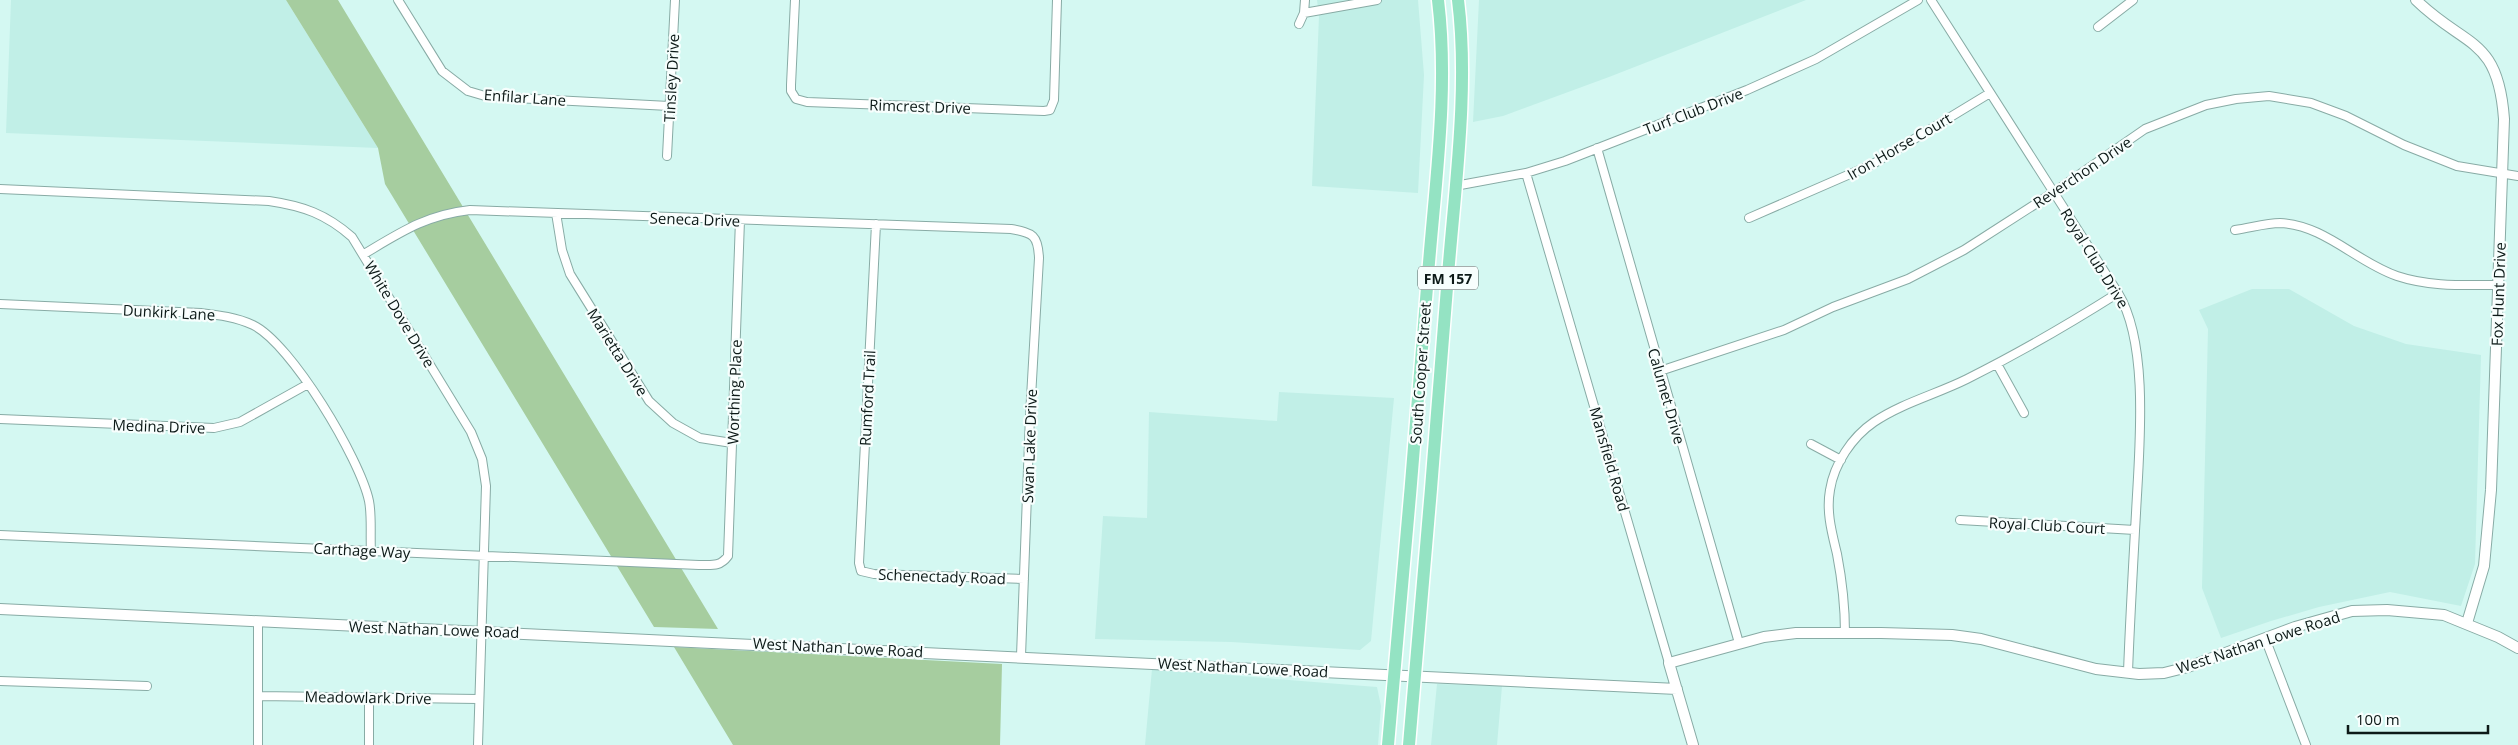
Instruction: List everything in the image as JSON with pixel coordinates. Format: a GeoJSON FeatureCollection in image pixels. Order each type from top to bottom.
{"type":"FeatureCollection","features":[{"type":"Feature","properties":{"kind":"main road","name":"South Cooper Street"},"geometry":{"type":"LineString","coordinates":[[1388,745],[1418,410],[1440,90],[1442,38],[1438,0]]}},
{"type":"Feature","properties":{"kind":"main road","name":"South Cooper Street"},"geometry":{"type":"LineString","coordinates":[[1409,745],[1438,411],[1455,186],[1463,36],[1458,0]]}},
{"type":"Feature","properties":{"kind":"main road"},"geometry":{"type":"LineString","coordinates":[[1418,410],[1438,411]]}},
{"type":"Feature","properties":{"kind":"street","name":"Enfilar Lane"},"geometry":{"type":"LineString","coordinates":[[398,0],[442,71],[468,91],[485,96],[669,106]]}},
{"type":"Feature","properties":{"kind":"street","name":"Tinsley Drive"},"geometry":{"type":"LineString","coordinates":[[667,156],[675,0]]}},
{"type":"Feature","properties":{"kind":"street","name":"Rimcrest Drive"},"geometry":{"type":"LineString","coordinates":[[795,0],[791,92],[796,99],[807,102],[1044,111],[1050,110],[1054,100],[1057,0]]}},
{"type":"Feature","properties":{"kind":"street"},"geometry":{"type":"LineString","coordinates":[[1299,24],[1307,0]]}},
{"type":"Feature","properties":{"kind":"street"},"geometry":{"type":"LineString","coordinates":[[1304,13],[1377,0]]}},
{"type":"Feature","properties":{"kind":"street","name":"Turf Club Drive"},"geometry":{"type":"LineString","coordinates":[[1455,186],[1526,174],[1764,82],[1816,58],[1918,0]]}},
{"type":"Feature","properties":{"kind":"street","name":"Royal Club Drive"},"geometry":{"type":"LineString","coordinates":[[1931,0],[2118,293],[2131,320],[2140,418],[2128,672]]}},
{"type":"Feature","properties":{"kind":"street"},"geometry":{"type":"LineString","coordinates":[[2098,27],[2133,0]]}},
{"type":"Feature","properties":{"kind":"street","name":"Fox Hunt Drive"},"geometry":{"type":"LineString","coordinates":[[2416,0],[2479,48],[2496,72],[2502,93],[2504,110],[2491,490],[2484,566],[2466,623]]}},
{"type":"Feature","properties":{"kind":"street","name":"Iron Horse Court"},"geometry":{"type":"LineString","coordinates":[[1748,218],[1873,164],[1990,93]]}},
{"type":"Feature","properties":{"kind":"street","name":"Reverchon Drive"},"geometry":{"type":"LineString","coordinates":[[1660,371],[1784,330],[1833,307],[1908,279],[1964,250],[2054,192],[2145,129],[2206,105],[2236,99],[2269,96],[2311,103],[2346,116],[2404,145],[2457,166],[2518,176]]}},
{"type":"Feature","properties":{"kind":"street","name":"Calumet Drive"},"geometry":{"type":"LineString","coordinates":[[1596,148],[1738,643]]}},
{"type":"Feature","properties":{"kind":"street","name":"Mansfield Road"},"geometry":{"type":"LineString","coordinates":[[1526,174],[1693,745]]}},
{"type":"Feature","properties":{"kind":"street","name":"White Dove Drive"},"geometry":{"type":"LineString","coordinates":[[0,189],[269,201],[299,206],[335,222],[352,237],[471,432],[482,459],[486,486],[478,745]]}},
{"type":"Feature","properties":{"kind":"street","name":"Seneca Drive"},"geometry":{"type":"LineString","coordinates":[[364,254],[423,220],[448,212],[470,210],[1011,229],[1025,231],[1035,236]]}},
{"type":"Feature","properties":{"kind":"street","name":"Marietta Drive"},"geometry":{"type":"LineString","coordinates":[[556,213],[562,250],[570,274],[649,402],[673,423],[700,438],[732,443]]}},
{"type":"Feature","properties":{"kind":"street","name":"Worthing Place"},"geometry":{"type":"LineString","coordinates":[[723,562],[728,556],[740,220]]}},
{"type":"Feature","properties":{"kind":"street"},"geometry":{"type":"LineString","coordinates":[[2235,230],[2280,223],[2314,230],[2372,265],[2397,276],[2425,283],[2498,285]]}},
{"type":"Feature","properties":{"kind":"street","name":"Rumford Trail"},"geometry":{"type":"LineString","coordinates":[[861,571],[859,563],[876,224]]}},
{"type":"Feature","properties":{"kind":"street","name":"Swan Lake Drive"},"geometry":{"type":"LineString","coordinates":[[1021,656],[1030,415],[1039,258],[1038,244],[1035,236]]}},
{"type":"Feature","properties":{"kind":"street"},"geometry":{"type":"LineString","coordinates":[[1845,633],[1845,602],[1829,511],[1830,490],[1841,460],[1853,440],[1873,422],[1997,364],[2046,338],[2118,293]]}},
{"type":"Feature","properties":{"kind":"street","name":"Dunkirk Lane"},"geometry":{"type":"LineString","coordinates":[[0,304],[201,313],[228,316],[253,325],[274,340],[308,384],[354,461],[364,482],[370,503],[371,551]]}},
{"type":"Feature","properties":{"kind":"street"},"geometry":{"type":"LineString","coordinates":[[1997,364],[2024,413]]}},
{"type":"Feature","properties":{"kind":"street","name":"Medina Drive"},"geometry":{"type":"LineString","coordinates":[[0,419],[214,428],[240,422],[308,384]]}},
{"type":"Feature","properties":{"kind":"street"},"geometry":{"type":"LineString","coordinates":[[1811,444],[1841,460]]}},
{"type":"Feature","properties":{"kind":"street","name":"Royal Club Court"},"geometry":{"type":"LineString","coordinates":[[1960,520],[2135,530]]}},
{"type":"Feature","properties":{"kind":"street","name":"Carthage Way"},"geometry":{"type":"LineString","coordinates":[[0,535],[715,566],[723,562]]}},
{"type":"Feature","properties":{"kind":"street","name":"Schenectady Road"},"geometry":{"type":"LineString","coordinates":[[861,571],[874,574],[1024,579]]}},
{"type":"Feature","properties":{"kind":"street","name":"West Nathan Lowe Road"},"geometry":{"type":"LineString","coordinates":[[0,609],[482,630],[1677,689]]}},
{"type":"Feature","properties":{"kind":"street","name":"West Nathan Lowe Road"},"geometry":{"type":"LineString","coordinates":[[1669,663],[1738,643],[1796,633],[1952,635],[1981,639],[2096,669],[2164,673],[2188,667],[2265,638],[2352,611],[2421,611],[2444,615],[2466,623],[2518,648]]}},
{"type":"Feature","properties":{"kind":"street"},"geometry":{"type":"LineString","coordinates":[[258,621],[258,745]]}},
{"type":"Feature","properties":{"kind":"street"},"geometry":{"type":"LineString","coordinates":[[2265,638],[2306,745]]}},
{"type":"Feature","properties":{"kind":"street"},"geometry":{"type":"LineString","coordinates":[[0,681],[147,686]]}},
{"type":"Feature","properties":{"kind":"street","name":"Meadowlark Drive"},"geometry":{"type":"LineString","coordinates":[[258,696],[478,699]]}},
{"type":"Feature","properties":{"kind":"street"},"geometry":{"type":"LineString","coordinates":[[369,698],[369,745]]}},
{"type":"Feature","properties":{"kind":"shaded area"},"geometry":{"type":"Polygon","coordinates":[[[11,0],[286,0],[378,148],[6,133],[11,0]]]}},
{"type":"Feature","properties":{"kind":"shaded area"},"geometry":{"type":"Polygon","coordinates":[[[1317,0],[1418,0],[1424,75],[1418,193],[1312,186],[1319,16],[1317,0]]]}},
{"type":"Feature","properties":{"kind":"shaded area"},"geometry":{"type":"Polygon","coordinates":[[[1479,0],[1806,0],[1503,116],[1473,122],[1479,0]]]}},
{"type":"Feature","properties":{"kind":"shaded area"},"geometry":{"type":"Polygon","coordinates":[[[2252,289],[2289,289],[2354,326],[2406,344],[2481,355],[2475,564],[2461,606],[2390,592],[2319,607],[2221,638],[2202,588],[2208,329],[2199,310],[2252,289]]]}},
{"type":"Feature","properties":{"kind":"shaded area"},"geometry":{"type":"Polygon","coordinates":[[[1279,392],[1394,398],[1371,641],[1360,650],[1231,642],[1095,639],[1103,516],[1147,518],[1149,412],[1277,421],[1279,392]]]}},
{"type":"Feature","properties":{"kind":"shaded area"},"geometry":{"type":"Polygon","coordinates":[[[1152,669],[1377,687],[1381,706],[1378,745],[1145,745],[1152,669]]]}},
{"type":"Feature","properties":{"kind":"shaded area"},"geometry":{"type":"Polygon","coordinates":[[[1437,684],[1502,686],[1497,745],[1431,745],[1437,684]]]}},
{"type":"Feature","properties":{"kind":"green space"},"geometry":{"type":"Polygon","coordinates":[[[286,0],[338,0],[718,629],[654,627],[385,184],[378,148],[286,0]]]}},
{"type":"Feature","properties":{"kind":"green space"},"geometry":{"type":"Polygon","coordinates":[[[674,647],[1002,664],[1000,745],[733,745],[674,647]]]}}]}
